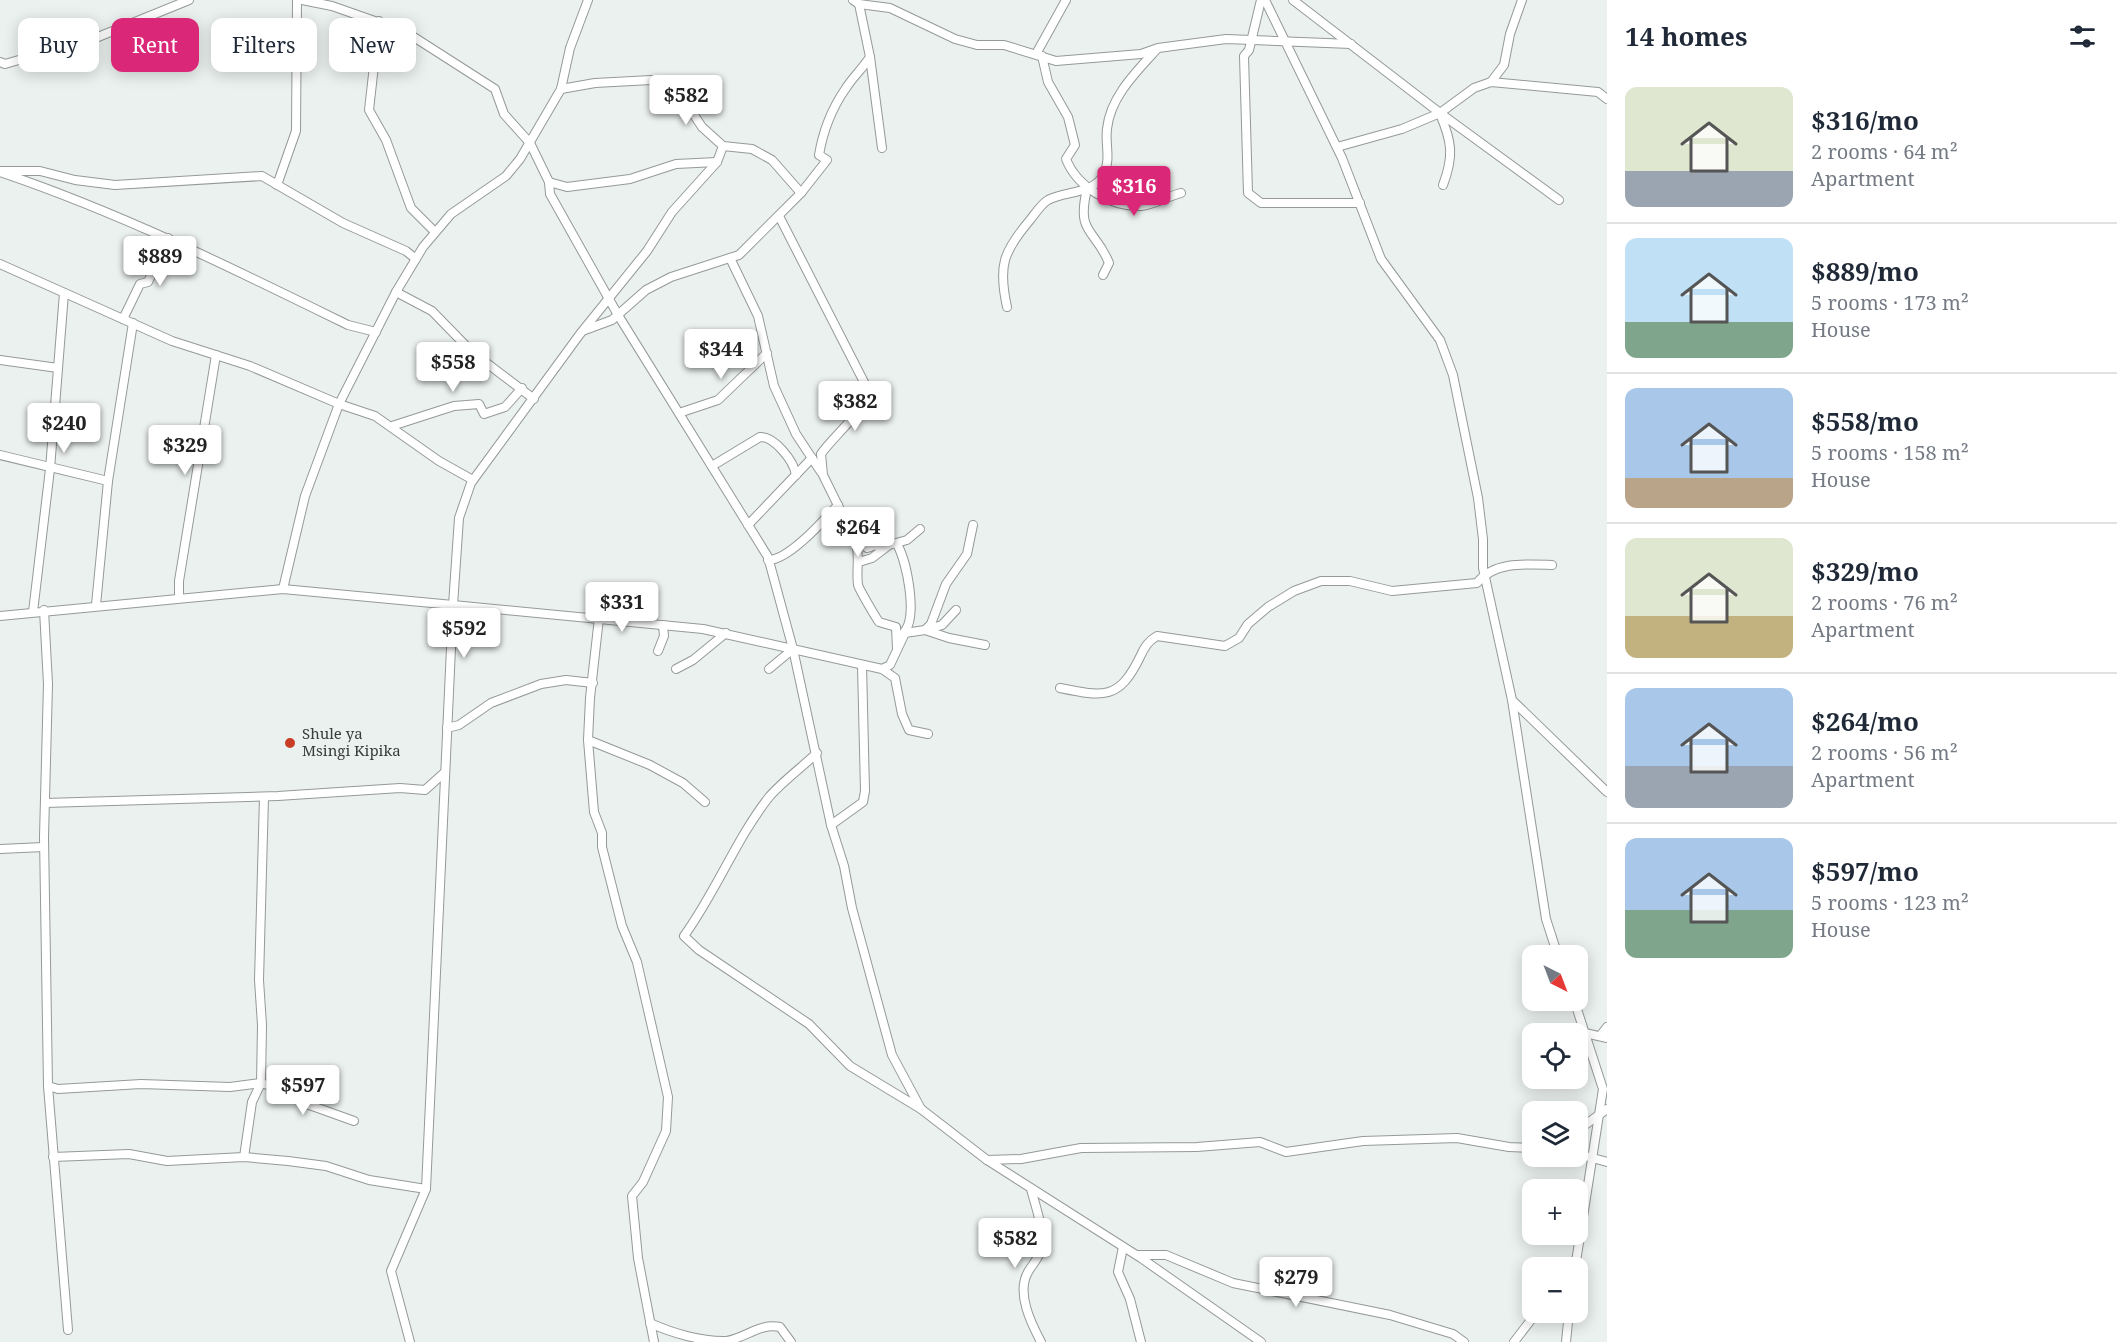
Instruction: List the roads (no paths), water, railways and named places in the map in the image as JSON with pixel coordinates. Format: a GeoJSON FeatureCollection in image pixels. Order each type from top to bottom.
{"type":"FeatureCollection","features":[{"type":"Feature","properties":{"kind":"street"},"geometry":{"type":"LineString","coordinates":[[0,62],[5,64],[98,37],[189,0]]}},
{"type":"Feature","properties":{"kind":"street"},"geometry":{"type":"LineString","coordinates":[[277,185],[296,130],[297,0]]}},
{"type":"Feature","properties":{"kind":"street"},"geometry":{"type":"LineString","coordinates":[[302,0],[332,6],[370,18]]}},
{"type":"Feature","properties":{"kind":"street"},"geometry":{"type":"LineString","coordinates":[[283,589],[305,496],[339,404],[396,292],[435,232],[466,201],[507,176],[530,143],[561,89],[570,48],[588,0]]}},
{"type":"Feature","properties":{"kind":"street"},"geometry":{"type":"LineString","coordinates":[[1066,0],[1039,55],[1048,82],[1068,117],[1075,145],[1066,159],[1072,175],[1087,189],[1114,200],[1141,206],[1181,192]]}},
{"type":"Feature","properties":{"kind":"street"},"geometry":{"type":"LineString","coordinates":[[1263,0],[1337,147],[1381,259],[1440,340],[1453,375],[1478,498],[1484,574],[1512,700],[1546,919],[1554,945]]}},
{"type":"Feature","properties":{"kind":"street"},"geometry":{"type":"LineString","coordinates":[[1263,0],[1244,56],[1248,193],[1261,203],[1360,203]]}},
{"type":"Feature","properties":{"kind":"street"},"geometry":{"type":"LineString","coordinates":[[1293,0],[1559,200]]}},
{"type":"Feature","properties":{"kind":"street"},"geometry":{"type":"LineString","coordinates":[[1491,82],[1504,64],[1510,34],[1522,0]]}},
{"type":"Feature","properties":{"kind":"street"},"geometry":{"type":"LineString","coordinates":[[882,148],[870,57],[856,2],[890,8],[955,39],[977,45],[1004,45],[1056,61],[1141,54],[1158,48],[1226,39],[1284,39],[1301,44],[1352,44]]}},
{"type":"Feature","properties":{"kind":"street"},"geometry":{"type":"LineString","coordinates":[[416,38],[495,89],[504,114],[530,143],[549,182],[550,194],[609,300],[768,560],[817,753],[831,825],[844,866],[852,908],[892,1055],[921,1109]]}},
{"type":"Feature","properties":{"kind":"street"},"geometry":{"type":"LineString","coordinates":[[1007,307],[1001,279],[1005,258],[1016,236],[1046,201],[1087,189],[1104,176],[1109,158],[1107,128],[1122,90],[1158,48]]}},
{"type":"Feature","properties":{"kind":"street"},"geometry":{"type":"LineString","coordinates":[[580,334],[588,328],[612,320],[646,290],[671,277],[730,258],[744,250],[801,193],[826,160],[819,155],[828,122],[847,86],[860,73],[870,57]]}},
{"type":"Feature","properties":{"kind":"street"},"geometry":{"type":"LineString","coordinates":[[374,72],[369,110],[386,140],[411,208],[435,232]]}},
{"type":"Feature","properties":{"kind":"street"},"geometry":{"type":"LineString","coordinates":[[561,89],[595,83],[651,80],[686,103],[702,127],[723,146],[752,149],[772,160],[801,193]]}},
{"type":"Feature","properties":{"kind":"street"},"geometry":{"type":"LineString","coordinates":[[1337,147],[1402,129],[1440,112],[1474,88],[1491,82],[1598,92],[1607,99]]}},
{"type":"Feature","properties":{"kind":"street"},"geometry":{"type":"LineString","coordinates":[[1440,112],[1449,136],[1451,163],[1443,185]]}},
{"type":"Feature","properties":{"kind":"street"},"geometry":{"type":"LineString","coordinates":[[410,1342],[391,1271],[426,1189],[444,773],[459,518],[473,480],[580,334],[609,300],[672,212],[717,162],[723,146]]}},
{"type":"Feature","properties":{"kind":"street"},"geometry":{"type":"LineString","coordinates":[[549,182],[567,187],[630,179],[676,164],[717,162]]}},
{"type":"Feature","properties":{"kind":"street"},"geometry":{"type":"LineString","coordinates":[[0,171],[40,171],[75,180],[115,185],[262,176],[343,223],[406,251],[416,259]]}},
{"type":"Feature","properties":{"kind":"street"},"geometry":{"type":"LineString","coordinates":[[0,171],[73,197],[168,238],[348,325],[376,332]]}},
{"type":"Feature","properties":{"kind":"street"},"geometry":{"type":"LineString","coordinates":[[1087,189],[1082,209],[1088,231],[1109,263],[1103,275]]}},
{"type":"Feature","properties":{"kind":"street"},"geometry":{"type":"LineString","coordinates":[[779,216],[867,388],[864,405],[837,432],[821,454],[823,475]]}},
{"type":"Feature","properties":{"kind":"street"},"geometry":{"type":"LineString","coordinates":[[123,319],[141,284],[148,282],[168,238]]}},
{"type":"Feature","properties":{"kind":"street"},"geometry":{"type":"LineString","coordinates":[[730,258],[758,316],[774,386],[796,434],[823,475],[859,553],[858,586],[861,594],[869,601],[879,622],[896,627],[898,632],[925,630],[942,625],[956,610]]}},
{"type":"Feature","properties":{"kind":"street"},"geometry":{"type":"LineString","coordinates":[[0,264],[172,341],[250,366],[339,404],[375,416],[439,461],[473,480]]}},
{"type":"Feature","properties":{"kind":"street"},"geometry":{"type":"LineString","coordinates":[[396,292],[432,311],[472,352],[534,399]]}},
{"type":"Feature","properties":{"kind":"street"},"geometry":{"type":"LineString","coordinates":[[33,612],[50,469],[64,293]]}},
{"type":"Feature","properties":{"kind":"street"},"geometry":{"type":"LineString","coordinates":[[96,605],[108,481],[133,323]]}},
{"type":"Feature","properties":{"kind":"street"},"geometry":{"type":"LineString","coordinates":[[680,413],[718,400],[767,353]]}},
{"type":"Feature","properties":{"kind":"street"},"geometry":{"type":"LineString","coordinates":[[179,598],[179,581],[216,355]]}},
{"type":"Feature","properties":{"kind":"street"},"geometry":{"type":"LineString","coordinates":[[0,360],[58,368]]}},
{"type":"Feature","properties":{"kind":"street"},"geometry":{"type":"LineString","coordinates":[[392,426],[454,406],[479,404],[484,414],[506,407],[522,388]]}},
{"type":"Feature","properties":{"kind":"street"},"geometry":{"type":"LineString","coordinates":[[712,466],[760,437],[766,436],[775,442],[795,468],[796,475]]}},
{"type":"Feature","properties":{"kind":"street"},"geometry":{"type":"LineString","coordinates":[[0,455],[50,469],[108,481]]}},
{"type":"Feature","properties":{"kind":"street"},"geometry":{"type":"LineString","coordinates":[[748,525],[812,458]]}},
{"type":"Feature","properties":{"kind":"street"},"geometry":{"type":"LineString","coordinates":[[768,560],[777,561],[787,554],[838,505]]}},
{"type":"Feature","properties":{"kind":"street"},"geometry":{"type":"LineString","coordinates":[[925,630],[931,624],[946,584],[968,554],[973,525]]}},
{"type":"Feature","properties":{"kind":"street"},"geometry":{"type":"LineString","coordinates":[[858,562],[872,558],[881,549],[907,540],[920,529]]}},
{"type":"Feature","properties":{"kind":"street"},"geometry":{"type":"LineString","coordinates":[[850,534],[855,535],[867,548],[876,545],[881,549]]}},
{"type":"Feature","properties":{"kind":"street"},"geometry":{"type":"LineString","coordinates":[[882,669],[890,665],[911,614],[910,593],[897,544]]}},
{"type":"Feature","properties":{"kind":"street"},"geometry":{"type":"LineString","coordinates":[[1477,583],[1484,574],[1508,567],[1552,565]]}},
{"type":"Feature","properties":{"kind":"street"},"geometry":{"type":"LineString","coordinates":[[1060,688],[1100,695],[1111,694],[1132,674],[1150,640],[1157,636],[1225,646],[1239,638],[1248,624],[1268,607],[1294,591],[1321,581],[1350,581],[1392,591],[1477,583],[1488,591]]}},
{"type":"Feature","properties":{"kind":"street"},"geometry":{"type":"LineString","coordinates":[[0,616],[96,605],[283,589],[600,618],[726,633],[882,669],[895,678],[902,714],[909,730],[928,734]]}},
{"type":"Feature","properties":{"kind":"street"},"geometry":{"type":"LineString","coordinates":[[44,610],[48,684],[44,847],[48,1086],[68,1330]]}},
{"type":"Feature","properties":{"kind":"street"},"geometry":{"type":"LineString","coordinates":[[600,618],[588,740],[594,812],[602,833],[602,847],[622,926],[637,962],[668,1097],[666,1131],[643,1182],[632,1196],[638,1258],[655,1341]]}},
{"type":"Feature","properties":{"kind":"street"},"geometry":{"type":"LineString","coordinates":[[658,651],[664,636],[663,625]]}},
{"type":"Feature","properties":{"kind":"street"},"geometry":{"type":"LineString","coordinates":[[896,627],[897,650]]}},
{"type":"Feature","properties":{"kind":"street"},"geometry":{"type":"LineString","coordinates":[[925,630],[949,638],[985,645]]}},
{"type":"Feature","properties":{"kind":"street"},"geometry":{"type":"LineString","coordinates":[[676,669],[693,660],[726,633]]}},
{"type":"Feature","properties":{"kind":"street"},"geometry":{"type":"LineString","coordinates":[[769,669],[792,649]]}},
{"type":"Feature","properties":{"kind":"street"},"geometry":{"type":"LineString","coordinates":[[831,825],[863,802],[866,791],[862,665]]}},
{"type":"Feature","properties":{"kind":"street"},"geometry":{"type":"LineString","coordinates":[[447,728],[459,725],[491,703],[541,684],[566,680],[593,683]]}},
{"type":"Feature","properties":{"kind":"street"},"geometry":{"type":"LineString","coordinates":[[1512,700],[1607,792]]}},
{"type":"Feature","properties":{"kind":"street"},"geometry":{"type":"LineString","coordinates":[[588,740],[650,765],[683,783],[705,802]]}},
{"type":"Feature","properties":{"kind":"street"},"geometry":{"type":"LineString","coordinates":[[817,753],[769,798],[751,823],[708,901],[684,936],[699,950],[810,1024],[850,1066],[921,1109],[987,1160],[1123,1247],[1261,1342]]}},
{"type":"Feature","properties":{"kind":"street"},"geometry":{"type":"LineString","coordinates":[[45,803],[264,797],[400,788],[425,790],[444,773]]}},
{"type":"Feature","properties":{"kind":"street"},"geometry":{"type":"LineString","coordinates":[[244,1157],[252,1102],[261,1083],[262,1025],[259,980],[264,797]]}},
{"type":"Feature","properties":{"kind":"street"},"geometry":{"type":"LineString","coordinates":[[0,849],[44,847]]}},
{"type":"Feature","properties":{"kind":"street"},"geometry":{"type":"LineString","coordinates":[[1588,1034],[1604,1037],[1607,1027]]}},
{"type":"Feature","properties":{"kind":"street"},"geometry":{"type":"LineString","coordinates":[[1576,1257],[1605,1092],[1588,1042]]}},
{"type":"Feature","properties":{"kind":"street"},"geometry":{"type":"LineString","coordinates":[[48,1086],[58,1089],[141,1084],[230,1088],[261,1083],[287,1091],[301,1102],[354,1121]]}},
{"type":"Feature","properties":{"kind":"street"},"geometry":{"type":"LineString","coordinates":[[1588,1123],[1607,1109]]}},
{"type":"Feature","properties":{"kind":"street"},"geometry":{"type":"LineString","coordinates":[[987,1160],[1021,1159],[1081,1148],[1197,1148],[1260,1142],[1286,1152],[1363,1141],[1457,1138],[1522,1148]]}},
{"type":"Feature","properties":{"kind":"street"},"geometry":{"type":"LineString","coordinates":[[53,1157],[129,1154],[167,1161],[244,1157],[326,1166],[369,1180],[426,1189]]}},
{"type":"Feature","properties":{"kind":"street"},"geometry":{"type":"LineString","coordinates":[[1588,1156],[1607,1162]]}},
{"type":"Feature","properties":{"kind":"street"},"geometry":{"type":"LineString","coordinates":[[1031,1189],[1040,1223],[1041,1247],[1037,1261],[1027,1273],[1026,1315],[1041,1342]]}},
{"type":"Feature","properties":{"kind":"street"},"geometry":{"type":"LineString","coordinates":[[1123,1247],[1118,1272],[1131,1299],[1141,1342]]}},
{"type":"Feature","properties":{"kind":"street"},"geometry":{"type":"LineString","coordinates":[[1135,1255],[1166,1255],[1233,1283],[1390,1315],[1453,1334],[1464,1342]]}},
{"type":"Feature","properties":{"kind":"street"},"geometry":{"type":"LineString","coordinates":[[650,1323],[693,1338],[727,1341],[769,1325],[780,1327],[791,1342]]}},
{"type":"Feature","properties":{"kind":"street"},"geometry":{"type":"LineString","coordinates":[[1514,1342],[1529,1323]]}},
{"type":"Feature","properties":{"kind":"street"},"geometry":{"type":"LineString","coordinates":[[1566,1342],[1568,1323]]}},
{"type":"Feature","properties":{"kind":"place","name":"Shule ya Msingi Kipika"},"geometry":{"type":"Point","coordinates":[290,743]}}]}
